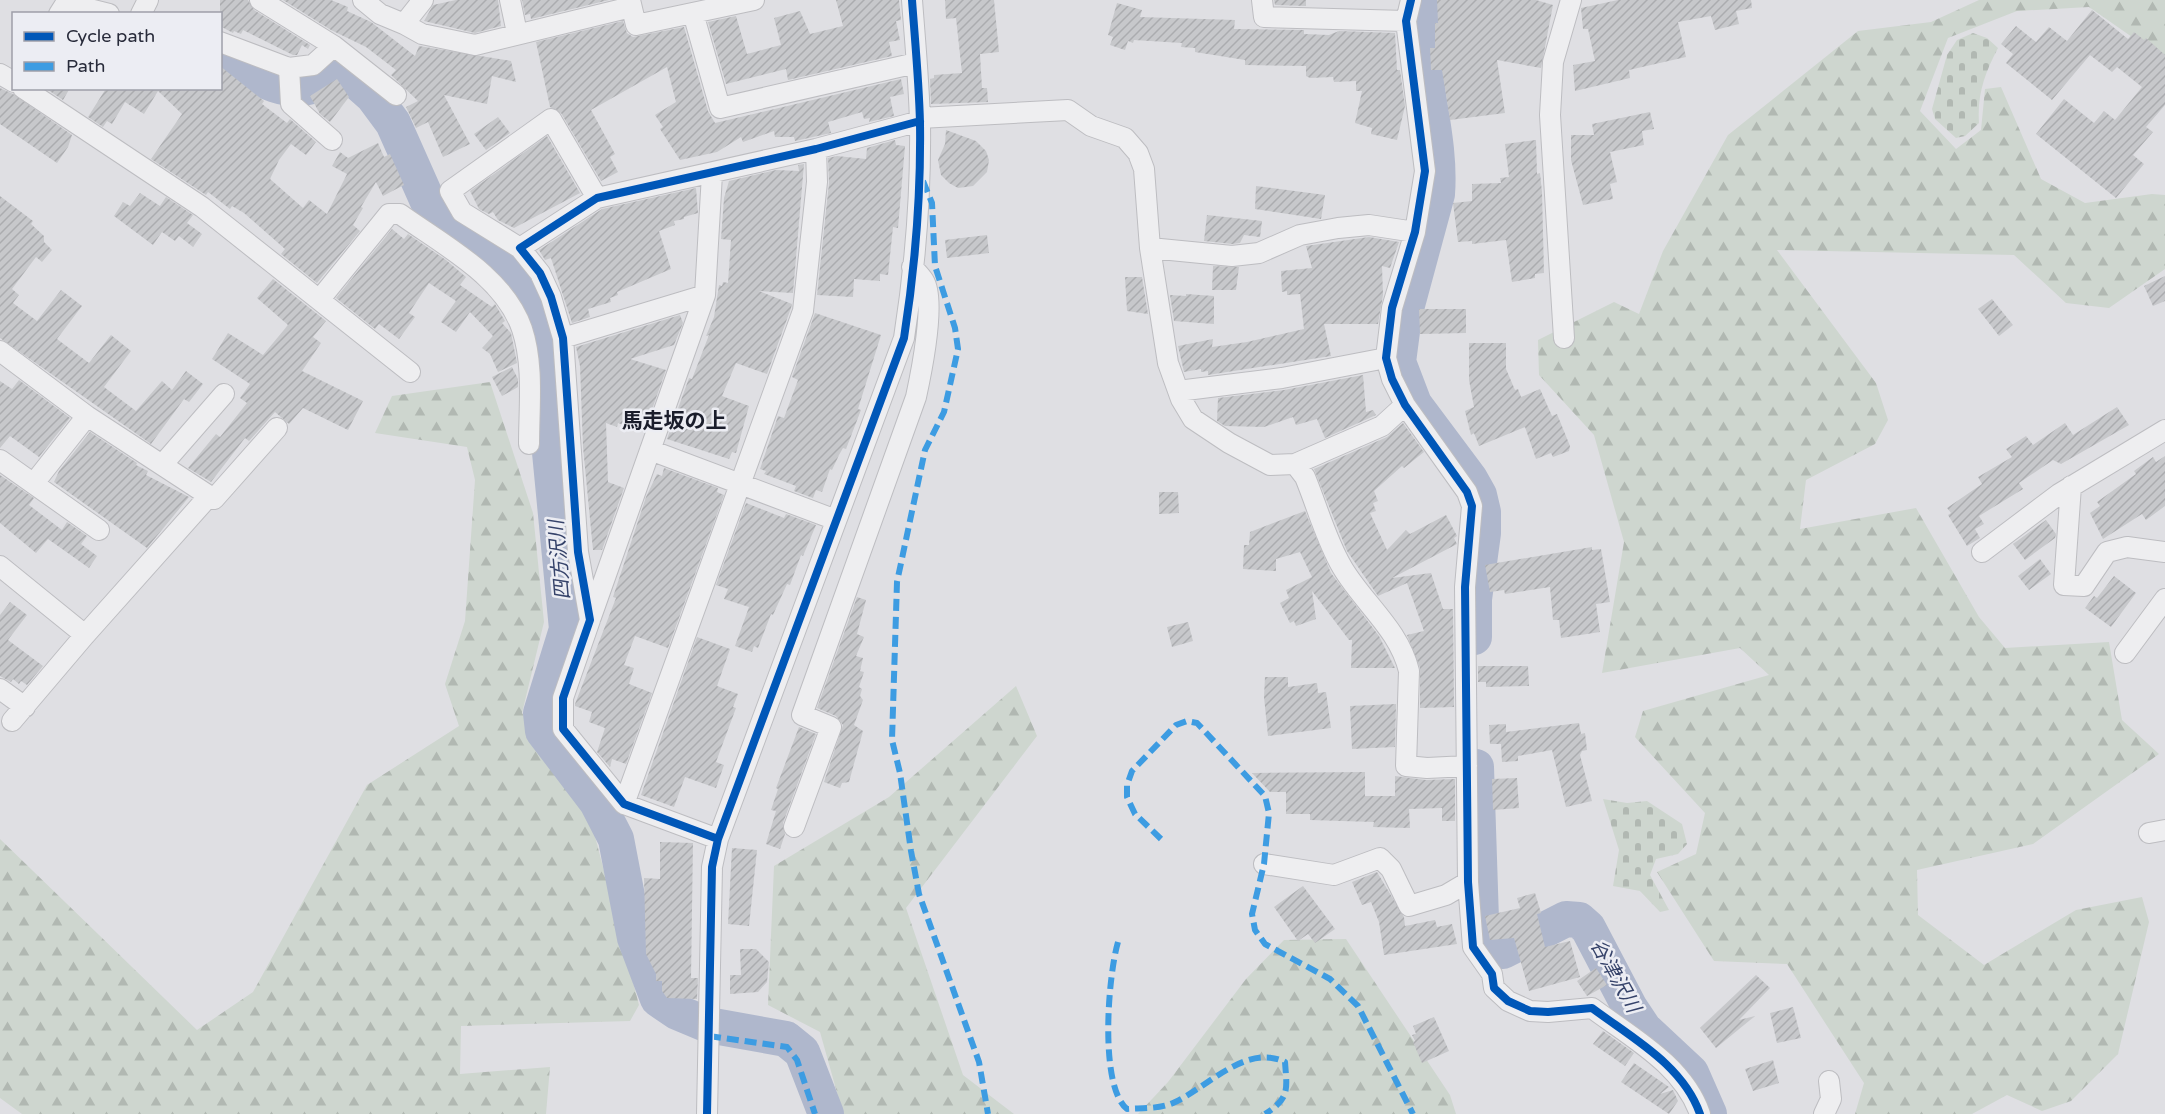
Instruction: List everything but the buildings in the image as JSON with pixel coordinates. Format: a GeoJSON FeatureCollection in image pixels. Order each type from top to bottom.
{"type":"FeatureCollection","features":[{"type":"Feature","properties":{"kind":"street"},"geometry":{"type":"LineString","coordinates":[[260,0],[334,46],[396,95]]}},
{"type":"Feature","properties":{"kind":"street"},"geometry":{"type":"LineString","coordinates":[[363,0],[380,14],[422,34],[475,45],[631,4],[636,26],[754,0]]}},
{"type":"Feature","properties":{"kind":"street"},"geometry":{"type":"LineString","coordinates":[[404,24],[423,0]]}},
{"type":"Feature","properties":{"kind":"street"},"geometry":{"type":"LineString","coordinates":[[510,0],[518,33]]}},
{"type":"Feature","properties":{"kind":"street"},"geometry":{"type":"LineString","coordinates":[[707,1114],[712,867],[718,839],[904,338],[912,267],[920,120],[912,0]]}},
{"type":"Feature","properties":{"kind":"street"},"geometry":{"type":"LineString","coordinates":[[1262,0],[1264,17],[1406,21]]}},
{"type":"Feature","properties":{"kind":"street"},"geometry":{"type":"LineString","coordinates":[[1412,0],[1406,21],[1425,171],[1415,232],[1392,308],[1386,358],[1392,379],[1405,405],[1467,492],[1472,506],[1465,587],[1468,882],[1473,946],[1492,974],[1494,988],[1508,1001],[1530,1011],[1548,1012],[1592,1008],[1675,1070],[1695,1100],[1700,1114]]}},
{"type":"Feature","properties":{"kind":"street"},"geometry":{"type":"LineString","coordinates":[[1564,338],[1550,115],[1553,62],[1572,0]]}},
{"type":"Feature","properties":{"kind":"street"},"geometry":{"type":"LineString","coordinates":[[60,12],[66,3],[101,12]]}},
{"type":"Feature","properties":{"kind":"street"},"geometry":{"type":"LineString","coordinates":[[693,13],[720,108],[916,63]]}},
{"type":"Feature","properties":{"kind":"street"},"geometry":{"type":"LineString","coordinates":[[222,43],[289,68],[313,65],[334,46]]}},
{"type":"Feature","properties":{"kind":"street"},"geometry":{"type":"LineString","coordinates":[[289,68],[291,104],[332,140]]}},
{"type":"Feature","properties":{"kind":"street"},"geometry":{"type":"LineString","coordinates":[[26,90],[202,207],[410,372]]}},
{"type":"Feature","properties":{"kind":"street"},"geometry":{"type":"LineString","coordinates":[[520,248],[597,198],[816,149],[920,120],[1068,110],[1091,126],[1125,138],[1138,153],[1144,169],[1150,248],[1168,363],[1178,391],[1193,419],[1229,443],[1270,465],[1295,464],[1382,426],[1405,405]]}},
{"type":"Feature","properties":{"kind":"street"},"geometry":{"type":"LineString","coordinates":[[590,620],[578,552],[563,338],[551,297],[540,273],[520,248],[462,212],[450,191],[551,119],[597,198]]}},
{"type":"Feature","properties":{"kind":"street"},"geometry":{"type":"LineString","coordinates":[[624,804],[803,311],[817,182],[816,149]]}},
{"type":"Feature","properties":{"kind":"street"},"geometry":{"type":"LineString","coordinates":[[712,174],[705,296],[563,698],[563,729],[624,804],[718,839]]}},
{"type":"Feature","properties":{"kind":"street"},"geometry":{"type":"LineString","coordinates":[[320,299],[389,214],[400,214],[491,280],[513,309],[522,330],[528,358],[528,444]]}},
{"type":"Feature","properties":{"kind":"street"},"geometry":{"type":"LineString","coordinates":[[1150,248],[1232,256],[1259,253],[1300,235],[1338,228],[1369,225],[1415,232]]}},
{"type":"Feature","properties":{"kind":"street"},"geometry":{"type":"LineString","coordinates":[[794,827],[831,727],[802,715],[916,397],[924,362],[928,327],[926,282],[912,267]]}},
{"type":"Feature","properties":{"kind":"street"},"geometry":{"type":"LineString","coordinates":[[563,338],[705,296]]}},
{"type":"Feature","properties":{"kind":"street"},"geometry":{"type":"LineString","coordinates":[[0,351],[87,416],[214,499],[277,428]]}},
{"type":"Feature","properties":{"kind":"street"},"geometry":{"type":"LineString","coordinates":[[1178,391],[1282,378],[1386,358]]}},
{"type":"Feature","properties":{"kind":"street"},"geometry":{"type":"LineString","coordinates":[[162,465],[224,394]]}},
{"type":"Feature","properties":{"kind":"street"},"geometry":{"type":"LineString","coordinates":[[34,483],[87,416]]}},
{"type":"Feature","properties":{"kind":"street"},"geometry":{"type":"LineString","coordinates":[[1982,552],[2071,486],[2165,430]]}},
{"type":"Feature","properties":{"kind":"street"},"geometry":{"type":"LineString","coordinates":[[650,450],[836,520]]}},
{"type":"Feature","properties":{"kind":"street"},"geometry":{"type":"LineString","coordinates":[[0,460],[99,530]]}},
{"type":"Feature","properties":{"kind":"street"},"geometry":{"type":"LineString","coordinates":[[1295,464],[1305,477],[1342,567],[1390,630],[1405,657],[1409,671],[1406,766],[1427,768],[1467,766]]}},
{"type":"Feature","properties":{"kind":"street"},"geometry":{"type":"LineString","coordinates":[[2071,486],[2064,585],[2084,586],[2107,552],[2127,547],[2165,552]]}},
{"type":"Feature","properties":{"kind":"street"},"geometry":{"type":"LineString","coordinates":[[0,689],[19,714],[85,635],[209,496]]}},
{"type":"Feature","properties":{"kind":"street"},"geometry":{"type":"LineString","coordinates":[[0,566],[85,635]]}},
{"type":"Feature","properties":{"kind":"street"},"geometry":{"type":"LineString","coordinates":[[2125,653],[2165,599]]}},
{"type":"Feature","properties":{"kind":"street"},"geometry":{"type":"LineString","coordinates":[[1264,864],[1334,875],[1380,858],[1391,869],[1409,906],[1446,896],[1468,882]]}},
{"type":"Feature","properties":{"kind":"street"},"geometry":{"type":"LineString","coordinates":[[1824,1114],[1831,1099],[1829,1081]]}},
{"type":"Feature","properties":{"kind":"green space"},"geometry":{"type":"Polygon","coordinates":[[[1979,0],[2165,0],[2165,60],[2089,7],[2017,11],[1948,38],[1920,111],[1956,149],[1981,130],[1985,89],[2001,87],[2041,179],[2085,203],[2152,194],[2165,195],[2165,269],[2109,308],[2066,303],[2014,255],[1777,250],[1876,383],[1888,420],[1875,444],[1806,480],[1800,529],[1916,508],[1979,617],[2005,648],[2109,642],[2122,720],[2159,754],[2033,844],[1917,870],[1918,915],[1984,965],[2076,910],[2142,897],[2149,922],[2118,1054],[2071,1101],[2042,1111],[2007,1095],[1972,1114],[1855,1114],[1864,1083],[1787,964],[1714,961],[1657,872],[1696,854],[1705,813],[1635,737],[1643,711],[1769,675],[1740,648],[1602,673],[1624,542],[1594,435],[1539,375],[1538,340],[1614,302],[1639,314],[1663,251],[1728,135],[1858,31],[1931,22],[1979,0]]]}},
{"type":"Feature","properties":{"kind":"green space"},"geometry":{"type":"Polygon","coordinates":[[[1973,33],[1987,38],[1998,48],[1983,84],[1979,103],[1979,123],[1965,136],[1956,138],[1935,119],[1932,109],[1947,55],[1957,40],[1973,33]]]}},
{"type":"Feature","properties":{"kind":"green space"},"geometry":{"type":"Polygon","coordinates":[[[490,382],[533,513],[544,622],[522,713],[591,821],[639,1005],[630,1021],[461,1026],[460,1074],[550,1067],[546,1114],[22,1114],[0,1098],[0,839],[197,1030],[253,992],[367,785],[459,726],[445,684],[465,621],[475,480],[467,447],[375,433],[392,396],[490,382]]]}},
{"type":"Feature","properties":{"kind":"green space"},"geometry":{"type":"Polygon","coordinates":[[[1016,686],[1037,736],[906,908],[963,1075],[1014,1114],[843,1114],[820,1032],[768,1005],[774,866],[889,797],[1016,686]]]}},
{"type":"Feature","properties":{"kind":"green space"},"geometry":{"type":"Polygon","coordinates":[[[1603,799],[1627,803],[1647,801],[1682,824],[1687,844],[1678,854],[1656,859],[1650,875],[1669,910],[1660,912],[1640,891],[1613,886],[1619,850],[1603,799]]]}},
{"type":"Feature","properties":{"kind":"green space"},"geometry":{"type":"Polygon","coordinates":[[[1346,939],[1450,1095],[1456,1114],[1138,1114],[1168,1082],[1246,979],[1284,940],[1346,939]]]}},
{"type":"Feature","properties":{"kind":"waterway","name":"谷津沢川"},"geometry":{"type":"LineString","coordinates":[[1425,0],[1422,24],[1423,49],[1436,145],[1437,194],[1404,316],[1398,362],[1414,404],[1470,479],[1479,495],[1483,512],[1483,533],[1474,599],[1474,637]]}},
{"type":"Feature","properties":{"kind":"waterway","name":"四方沢川"},"geometry":{"type":"LineString","coordinates":[[222,59],[264,81],[288,88],[312,86],[347,73],[373,96],[393,123],[433,213],[452,235],[507,273],[529,312],[539,338],[567,629],[541,713],[543,731],[597,802],[616,839],[635,938],[658,999],[677,1012],[708,1025],[786,1039],[802,1052],[826,1114]]}},
{"type":"Feature","properties":{"kind":"waterway","name":"谷津沢川"},"geometry":{"type":"LineString","coordinates":[[1476,767],[1481,920],[1489,943],[1503,951],[1566,919],[1579,920],[1588,928],[1630,1008],[1644,1029],[1691,1073],[1709,1114]]}},
{"type":"Feature","properties":{"kind":"marked path"},"geometry":{"type":"LineString","coordinates":[[923,181],[932,203],[935,266],[955,328],[958,349],[944,412],[925,450],[897,582],[892,740],[900,773],[919,894],[979,1062],[988,1114]]}},
{"type":"Feature","properties":{"kind":"marked path"},"geometry":{"type":"LineString","coordinates":[[1161,839],[1135,814],[1127,797],[1127,785],[1132,771],[1176,725],[1187,721],[1197,723],[1265,796],[1269,813],[1264,864],[1252,914],[1255,930],[1265,944],[1330,979],[1358,1006],[1413,1114]]}},
{"type":"Feature","properties":{"kind":"marked path"},"geometry":{"type":"LineString","coordinates":[[1118,942],[1109,1004],[1109,1055],[1112,1078],[1118,1097],[1127,1109],[1168,1105],[1241,1063],[1256,1058],[1270,1058],[1285,1062],[1286,1087],[1283,1098],[1265,1114]]}},
{"type":"Feature","properties":{"kind":"marked path"},"geometry":{"type":"LineString","coordinates":[[709,1036],[787,1047],[797,1060],[815,1114]]}},
{"type":"Feature","properties":{"kind":"cycle path"},"geometry":{"type":"LineString","coordinates":[[707,1114],[712,867],[718,839],[904,338],[914,258],[920,150],[912,0]]}},
{"type":"Feature","properties":{"kind":"cycle path"},"geometry":{"type":"LineString","coordinates":[[1411,0],[1406,21],[1425,171],[1415,232],[1392,308],[1386,358],[1392,379],[1405,405],[1467,492],[1472,506],[1465,587],[1468,882],[1473,947],[1492,974],[1494,988],[1508,1001],[1530,1011],[1548,1012],[1592,1008],[1655,1054],[1669,1067],[1682,1081],[1700,1114]]}},
{"type":"Feature","properties":{"kind":"cycle path"},"geometry":{"type":"LineString","coordinates":[[718,839],[624,804],[563,729],[563,698],[590,620],[578,552],[563,338],[551,297],[540,273],[520,248],[597,198],[816,149],[920,121]]}},
{"type":"Feature","properties":{"kind":"district","name":"馬走坂の上"},"geometry":{"type":"Point","coordinates":[674,421]}}]}
